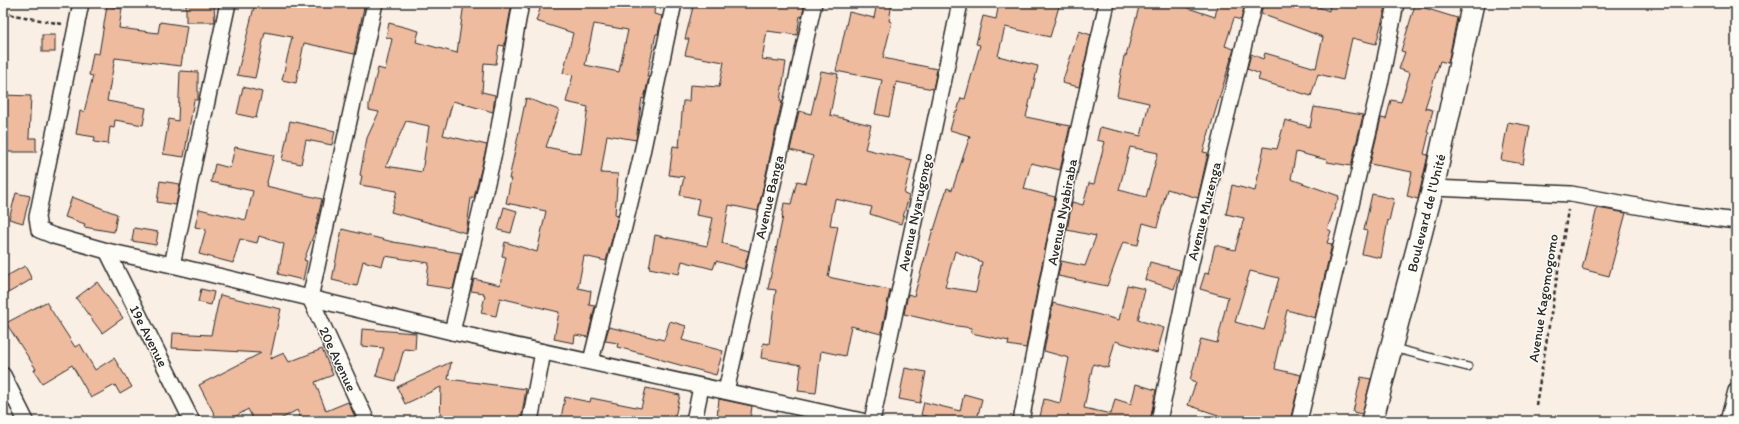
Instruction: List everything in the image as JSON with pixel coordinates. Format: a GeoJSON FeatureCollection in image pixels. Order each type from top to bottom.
{"type":"FeatureCollection","features":[{"type":"Feature","properties":{"kind":"street"},"geometry":{"type":"LineString","coordinates":[[81,3],[36,217],[39,230],[54,236],[106,251],[172,265],[452,332],[857,420]]}},
{"type":"Feature","properties":{"kind":"street"},"geometry":{"type":"LineString","coordinates":[[172,265],[228,3]]}},
{"type":"Feature","properties":{"kind":"street"},"geometry":{"type":"LineString","coordinates":[[310,298],[375,3]]}},
{"type":"Feature","properties":{"kind":"street"},"geometry":{"type":"LineString","coordinates":[[452,332],[496,144],[521,3]]}},
{"type":"Feature","properties":{"kind":"street"},"geometry":{"type":"LineString","coordinates":[[591,361],[640,162],[674,3]]}},
{"type":"Feature","properties":{"kind":"street","name":"Avenue Banga"},"geometry":{"type":"LineString","coordinates":[[726,391],[814,3]]}},
{"type":"Feature","properties":{"kind":"street","name":"Avenue Nyarugongo"},"geometry":{"type":"LineString","coordinates":[[872,421],[960,3]]}},
{"type":"Feature","properties":{"kind":"street","name":"Avenue Nyabiraba"},"geometry":{"type":"LineString","coordinates":[[1021,421],[1067,182],[1107,3]]}},
{"type":"Feature","properties":{"kind":"street","name":"Avenue Muzenga"},"geometry":{"type":"LineString","coordinates":[[1159,421],[1191,263],[1254,3]]}},
{"type":"Feature","properties":{"kind":"street"},"geometry":{"type":"LineString","coordinates":[[1299,421],[1381,80],[1396,3]]}},
{"type":"Feature","properties":{"kind":"street","name":"Boulevard de l'Unité"},"geometry":{"type":"LineString","coordinates":[[1372,421],[1433,188],[1473,3]]}},
{"type":"Feature","properties":{"kind":"street"},"geometry":{"type":"LineString","coordinates":[[1433,188],[1571,194],[1675,213],[1736,221]]}},
{"type":"Feature","properties":{"kind":"street","name":"19e Avenue"},"geometry":{"type":"LineString","coordinates":[[106,251],[192,421]]}},
{"type":"Feature","properties":{"kind":"street","name":"20e Avenue"},"geometry":{"type":"LineString","coordinates":[[310,298],[367,421]]}},
{"type":"Feature","properties":{"kind":"street"},"geometry":{"type":"LineString","coordinates":[[530,421],[543,352]]}},
{"type":"Feature","properties":{"kind":"street"},"geometry":{"type":"LineString","coordinates":[[3,375],[26,421]]}},
{"type":"Feature","properties":{"kind":"street"},"geometry":{"type":"LineString","coordinates":[[694,421],[701,387]]}},
{"type":"Feature","properties":{"kind":"street"},"geometry":{"type":"LineString","coordinates":[[1728,421],[1736,391]]}},
{"type":"Feature","properties":{"kind":"lane"},"geometry":{"type":"LineString","coordinates":[[1391,348],[1468,367]]}},
{"type":"Feature","properties":{"kind":"path"},"geometry":{"type":"LineString","coordinates":[[3,13],[76,26]]}},
{"type":"Feature","properties":{"kind":"path","name":"Avenue Kagomogomo"},"geometry":{"type":"LineString","coordinates":[[1536,405],[1571,194]]}},
{"type":"Feature","properties":{"kind":"building"},"geometry":{"type":"Polygon","coordinates":[[[255,3],[365,3],[354,54],[304,43],[296,83],[282,80],[292,37],[265,32],[255,78],[237,75],[255,3]]]}},
{"type":"Feature","properties":{"kind":"building"},"geometry":{"type":"Polygon","coordinates":[[[464,3],[512,3],[504,46],[499,45],[496,64],[484,63],[482,92],[495,95],[493,112],[453,101],[443,135],[487,145],[474,198],[471,198],[466,233],[391,212],[397,191],[360,185],[362,176],[360,175],[367,138],[379,112],[369,110],[369,104],[378,68],[385,70],[392,39],[386,37],[389,23],[419,31],[416,42],[457,53],[464,3]],[[406,121],[386,166],[422,172],[429,126],[406,121]]]}},
{"type":"Feature","properties":{"kind":"building"},"geometry":{"type":"Polygon","coordinates":[[[542,3],[655,3],[654,14],[662,16],[658,34],[656,34],[644,99],[642,98],[636,140],[607,135],[601,173],[618,174],[615,215],[618,216],[606,261],[584,256],[578,288],[591,291],[589,305],[595,306],[588,337],[575,335],[574,343],[554,339],[559,312],[500,298],[496,316],[481,313],[485,296],[483,295],[484,293],[471,291],[474,279],[500,285],[506,257],[502,256],[505,242],[537,252],[546,211],[506,203],[511,179],[509,179],[526,98],[559,110],[546,147],[581,154],[588,107],[566,102],[573,75],[563,73],[573,33],[536,21],[542,3]],[[594,24],[585,65],[619,72],[628,30],[594,24]]]}},
{"type":"Feature","properties":{"kind":"building"},"geometry":{"type":"Polygon","coordinates":[[[694,3],[805,3],[802,17],[800,16],[797,35],[767,31],[762,59],[786,62],[780,101],[782,101],[758,211],[729,205],[722,243],[749,251],[744,269],[716,261],[713,269],[682,261],[679,274],[649,268],[655,235],[707,246],[713,218],[696,215],[699,199],[680,195],[684,177],[669,175],[673,146],[679,147],[683,101],[689,101],[690,85],[719,87],[724,62],[685,55],[689,39],[685,39],[694,3]]]}},
{"type":"Feature","properties":{"kind":"building"},"geometry":{"type":"Polygon","coordinates":[[[877,3],[892,3],[889,21],[892,22],[883,58],[937,69],[933,89],[896,82],[889,117],[875,114],[882,80],[836,71],[849,12],[874,18],[877,3]]]}},
{"type":"Feature","properties":{"kind":"building"},"geometry":{"type":"Polygon","coordinates":[[[999,3],[1060,3],[1050,37],[1005,27],[998,56],[1038,66],[1026,117],[1070,126],[1060,170],[1031,163],[1024,189],[1055,197],[1026,348],[1008,345],[1009,341],[971,333],[972,328],[950,325],[904,314],[908,294],[914,296],[933,229],[934,230],[947,188],[952,190],[970,136],[950,130],[961,98],[965,99],[980,45],[976,44],[983,16],[996,19],[999,3]],[[955,251],[945,287],[976,292],[982,262],[955,251]]]}},
{"type":"Feature","properties":{"kind":"building"},"geometry":{"type":"Polygon","coordinates":[[[1140,3],[1173,3],[1215,17],[1218,3],[1245,3],[1241,20],[1234,18],[1225,46],[1234,49],[1203,152],[1208,153],[1198,198],[1167,189],[1157,227],[1143,223],[1138,245],[1123,242],[1107,286],[1058,276],[1061,261],[1085,266],[1096,236],[1067,230],[1072,202],[1083,205],[1089,183],[1094,184],[1105,142],[1097,140],[1100,127],[1141,136],[1149,103],[1117,96],[1124,56],[1126,56],[1140,3]],[[1130,147],[1119,190],[1146,197],[1158,153],[1130,147]]]}},
{"type":"Feature","properties":{"kind":"building"},"geometry":{"type":"Polygon","coordinates":[[[1263,3],[1308,3],[1329,11],[1330,3],[1387,3],[1376,44],[1352,38],[1343,80],[1318,74],[1311,96],[1258,80],[1260,74],[1247,69],[1251,54],[1263,59],[1265,53],[1316,68],[1323,37],[1261,14],[1263,3]]]}},
{"type":"Feature","properties":{"kind":"building"},"geometry":{"type":"Polygon","coordinates":[[[186,4],[214,4],[215,22],[186,22],[186,4]]]}},
{"type":"Feature","properties":{"kind":"building"},"geometry":{"type":"Polygon","coordinates":[[[1415,5],[1457,18],[1448,63],[1440,61],[1425,108],[1433,110],[1427,132],[1429,133],[1424,154],[1428,155],[1418,199],[1407,196],[1412,172],[1370,164],[1381,118],[1386,119],[1391,100],[1401,102],[1410,73],[1399,69],[1405,52],[1401,51],[1415,5]]]}},
{"type":"Feature","properties":{"kind":"building"},"geometry":{"type":"Polygon","coordinates":[[[107,6],[122,9],[119,28],[158,33],[160,22],[187,26],[181,66],[115,58],[107,101],[146,108],[143,125],[115,120],[114,128],[110,127],[108,144],[94,142],[95,137],[76,134],[80,111],[84,112],[93,76],[89,75],[93,53],[99,54],[107,6]]]}},
{"type":"Feature","properties":{"kind":"building"},"geometry":{"type":"Polygon","coordinates":[[[1079,31],[1091,35],[1079,87],[1062,83],[1079,31]]]}},
{"type":"Feature","properties":{"kind":"building"},"geometry":{"type":"Polygon","coordinates":[[[42,35],[55,35],[55,52],[42,52],[42,35]]]}},
{"type":"Feature","properties":{"kind":"building"},"geometry":{"type":"Polygon","coordinates":[[[180,71],[198,72],[198,100],[194,100],[184,157],[163,154],[169,119],[178,121],[180,71]]]}},
{"type":"Feature","properties":{"kind":"building"},"geometry":{"type":"Polygon","coordinates":[[[821,71],[838,74],[830,115],[871,125],[865,149],[912,160],[904,194],[909,196],[901,224],[870,214],[872,207],[835,199],[830,225],[838,226],[828,277],[890,290],[881,334],[851,326],[845,356],[821,351],[816,393],[798,391],[801,365],[761,358],[763,343],[769,344],[776,290],[768,289],[783,216],[784,203],[791,204],[797,181],[806,183],[813,156],[790,150],[799,111],[811,114],[821,71]]]}},
{"type":"Feature","properties":{"kind":"building"},"geometry":{"type":"Polygon","coordinates":[[[243,87],[262,92],[256,118],[237,114],[243,87]]]}},
{"type":"Feature","properties":{"kind":"building"},"geometry":{"type":"Polygon","coordinates":[[[3,95],[31,96],[29,138],[36,138],[36,152],[3,152],[3,95]]]}},
{"type":"Feature","properties":{"kind":"building"},"geometry":{"type":"Polygon","coordinates":[[[1314,107],[1363,115],[1351,166],[1327,162],[1327,160],[1296,152],[1291,179],[1339,196],[1327,229],[1331,231],[1327,243],[1332,244],[1315,318],[1287,310],[1275,363],[1275,369],[1301,375],[1290,421],[1236,421],[1188,405],[1196,382],[1190,380],[1201,339],[1217,343],[1228,297],[1200,289],[1205,273],[1208,274],[1215,245],[1235,250],[1244,218],[1226,214],[1232,185],[1255,191],[1264,147],[1277,149],[1285,120],[1310,127],[1314,107]],[[1250,271],[1235,322],[1264,330],[1279,278],[1250,271]]]}},
{"type":"Feature","properties":{"kind":"building"},"geometry":{"type":"Polygon","coordinates":[[[290,121],[335,131],[332,145],[306,140],[301,164],[282,160],[290,121]]]}},
{"type":"Feature","properties":{"kind":"building"},"geometry":{"type":"Polygon","coordinates":[[[1508,122],[1530,126],[1523,164],[1501,160],[1508,122]]]}},
{"type":"Feature","properties":{"kind":"building"},"geometry":{"type":"Polygon","coordinates":[[[235,147],[274,155],[266,186],[322,199],[315,231],[304,260],[307,261],[303,280],[278,274],[284,244],[259,236],[257,243],[240,239],[233,263],[199,254],[206,229],[195,227],[199,209],[246,220],[253,191],[211,182],[215,164],[230,168],[235,147]]]}},
{"type":"Feature","properties":{"kind":"building"},"geometry":{"type":"Polygon","coordinates":[[[160,181],[180,184],[176,205],[157,202],[160,181]]]}},
{"type":"Feature","properties":{"kind":"building"},"geometry":{"type":"Polygon","coordinates":[[[16,193],[30,196],[23,223],[9,219],[16,193]]]}},
{"type":"Feature","properties":{"kind":"building"},"geometry":{"type":"Polygon","coordinates":[[[1372,194],[1394,199],[1389,221],[1388,220],[1381,258],[1362,254],[1367,231],[1364,230],[1372,194]]]}},
{"type":"Feature","properties":{"kind":"building"},"geometry":{"type":"Polygon","coordinates":[[[72,197],[117,214],[114,232],[84,227],[85,224],[65,217],[72,197]]]}},
{"type":"Feature","properties":{"kind":"building"},"geometry":{"type":"Polygon","coordinates":[[[504,207],[517,211],[511,233],[498,230],[504,207]]]}},
{"type":"Feature","properties":{"kind":"building"},"geometry":{"type":"Polygon","coordinates":[[[1597,208],[1626,213],[1609,276],[1582,269],[1597,208]]]}},
{"type":"Feature","properties":{"kind":"building"},"geometry":{"type":"Polygon","coordinates":[[[134,228],[158,232],[156,245],[132,241],[134,228]]]}},
{"type":"Feature","properties":{"kind":"building"},"geometry":{"type":"Polygon","coordinates":[[[342,229],[393,242],[461,253],[453,289],[426,285],[429,263],[385,256],[382,266],[363,261],[357,286],[332,280],[342,229]]]}},
{"type":"Feature","properties":{"kind":"building"},"geometry":{"type":"Polygon","coordinates":[[[1150,262],[1180,270],[1174,289],[1145,280],[1150,262]]]}},
{"type":"Feature","properties":{"kind":"building"},"geometry":{"type":"Polygon","coordinates":[[[25,266],[32,279],[3,296],[3,278],[25,266]]]}},
{"type":"Feature","properties":{"kind":"building"},"geometry":{"type":"Polygon","coordinates":[[[97,282],[123,318],[102,333],[76,298],[97,282]]]}},
{"type":"Feature","properties":{"kind":"building"},"geometry":{"type":"Polygon","coordinates":[[[1127,285],[1145,289],[1138,320],[1164,328],[1157,353],[1115,341],[1108,368],[1093,364],[1084,408],[1111,414],[1115,399],[1131,404],[1136,384],[1156,390],[1150,421],[1039,421],[1044,399],[1060,403],[1069,358],[1044,351],[1053,303],[1119,320],[1127,285]]]}},
{"type":"Feature","properties":{"kind":"building"},"geometry":{"type":"Polygon","coordinates":[[[201,289],[214,292],[211,305],[198,302],[201,289]]]}},
{"type":"Feature","properties":{"kind":"building"},"geometry":{"type":"Polygon","coordinates":[[[220,295],[281,309],[270,359],[284,353],[289,362],[322,349],[333,375],[315,382],[326,411],[348,402],[357,421],[302,421],[297,410],[277,421],[254,421],[248,409],[228,421],[218,421],[199,385],[261,353],[172,348],[173,333],[211,335],[220,295]]]}},
{"type":"Feature","properties":{"kind":"building"},"geometry":{"type":"Polygon","coordinates":[[[46,302],[75,347],[80,344],[95,370],[114,358],[132,387],[120,394],[115,385],[91,398],[72,365],[42,383],[34,370],[36,369],[6,323],[46,302]]]}},
{"type":"Feature","properties":{"kind":"building"},"geometry":{"type":"Polygon","coordinates":[[[670,321],[686,326],[682,340],[723,351],[716,375],[617,347],[618,343],[605,341],[609,327],[664,340],[670,321]]]}},
{"type":"Feature","properties":{"kind":"building"},"geometry":{"type":"Polygon","coordinates":[[[362,329],[416,333],[415,350],[404,349],[395,381],[376,376],[384,348],[361,346],[362,329]]]}},
{"type":"Feature","properties":{"kind":"building"},"geometry":{"type":"Polygon","coordinates":[[[451,362],[448,379],[526,389],[521,421],[440,421],[441,387],[405,404],[397,387],[451,362]]]}},
{"type":"Feature","properties":{"kind":"building"},"geometry":{"type":"Polygon","coordinates":[[[905,368],[926,372],[920,403],[899,399],[905,368]]]}},
{"type":"Feature","properties":{"kind":"building"},"geometry":{"type":"Polygon","coordinates":[[[1361,377],[1371,379],[1362,414],[1353,412],[1361,377]]]}},
{"type":"Feature","properties":{"kind":"building"},"geometry":{"type":"Polygon","coordinates":[[[646,388],[680,395],[674,421],[577,421],[561,418],[565,397],[590,402],[591,398],[641,408],[646,388]]]}},
{"type":"Feature","properties":{"kind":"building"},"geometry":{"type":"Polygon","coordinates":[[[964,394],[982,399],[978,421],[944,421],[921,415],[924,402],[960,411],[964,394]]]}},
{"type":"Feature","properties":{"kind":"building"},"geometry":{"type":"Polygon","coordinates":[[[719,399],[752,406],[750,421],[717,417],[719,399]]]}}]}
